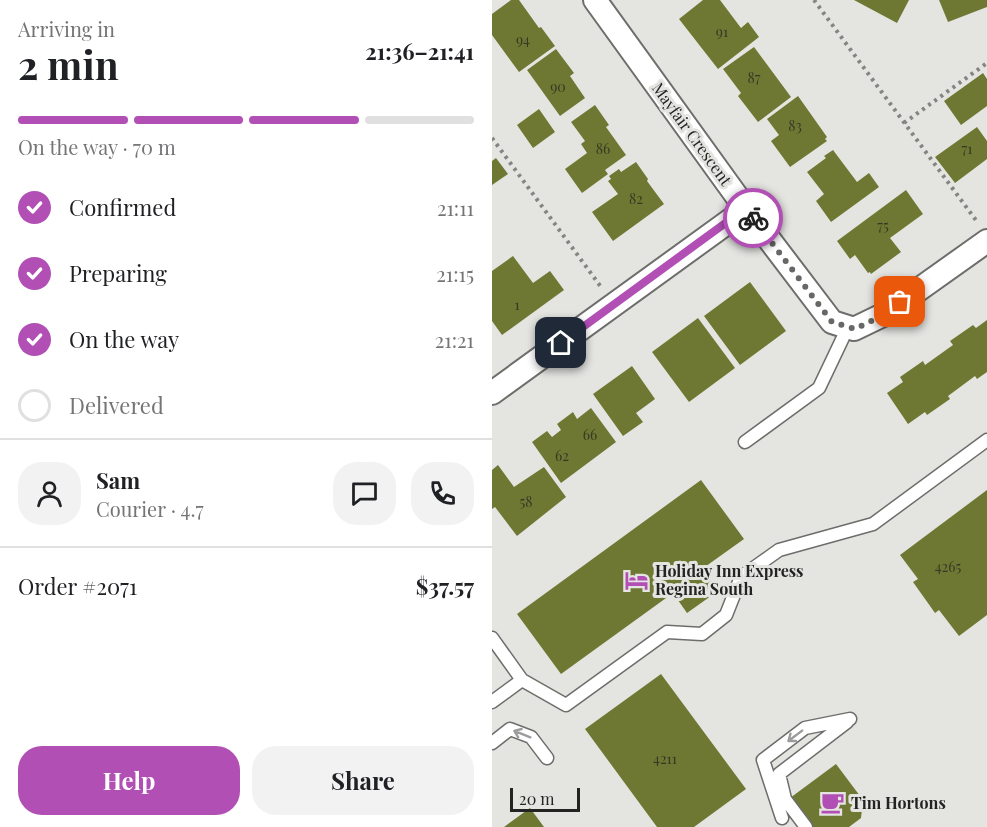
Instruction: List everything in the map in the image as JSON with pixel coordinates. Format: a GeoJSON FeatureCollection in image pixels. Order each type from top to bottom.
{"type":"FeatureCollection","features":[{"type":"Feature","properties":{"kind":"street","name":"Mayfair Crescent"},"geometry":{"type":"LineString","coordinates":[[595,0],[832,322],[848,327]]}},
{"type":"Feature","properties":{"kind":"street"},"geometry":{"type":"LineString","coordinates":[[492,393],[746,208]]}},
{"type":"Feature","properties":{"kind":"street"},"geometry":{"type":"LineString","coordinates":[[848,327],[855,329],[883,315],[984,233]]}},
{"type":"Feature","properties":{"kind":"lane"},"geometry":{"type":"LineString","coordinates":[[745,442],[819,388],[848,327]]}},
{"type":"Feature","properties":{"kind":"lane"},"geometry":{"type":"LineString","coordinates":[[492,638],[522,680],[566,705],[667,632],[702,634],[726,615],[741,577],[779,550],[873,524],[987,441]]}},
{"type":"Feature","properties":{"kind":"lane"},"geometry":{"type":"LineString","coordinates":[[492,702],[522,680]]}},
{"type":"Feature","properties":{"kind":"lane"},"geometry":{"type":"LineString","coordinates":[[782,818],[763,760],[805,728],[850,719],[779,774],[785,799],[806,827]]}},
{"type":"Feature","properties":{"kind":"lane"},"geometry":{"type":"LineString","coordinates":[[492,743],[510,729],[531,737],[547,758]]}},
{"type":"Feature","properties":{"kind":"path"},"geometry":{"type":"LineString","coordinates":[[814,0],[984,233]]}},
{"type":"Feature","properties":{"kind":"path"},"geometry":{"type":"LineString","coordinates":[[904,123],[987,63]]}},
{"type":"Feature","properties":{"kind":"path"},"geometry":{"type":"LineString","coordinates":[[492,138],[614,305]]}},
{"type":"Feature","properties":{"kind":"building"},"geometry":{"type":"Polygon","coordinates":[[[511,0],[519,0],[555,46],[519,72],[492,35],[492,14],[511,0]]]}},
{"type":"Feature","properties":{"kind":"building"},"geometry":{"type":"Polygon","coordinates":[[[703,0],[720,0],[741,28],[748,22],[759,37],[718,69],[679,19],[703,0]]]}},
{"type":"Feature","properties":{"kind":"building"},"geometry":{"type":"Polygon","coordinates":[[[854,0],[909,0],[897,23],[854,0]]]}},
{"type":"Feature","properties":{"kind":"building"},"geometry":{"type":"Polygon","coordinates":[[[939,0],[987,0],[987,7],[948,22],[939,0]]]}},
{"type":"Feature","properties":{"kind":"building"},"geometry":{"type":"Polygon","coordinates":[[[754,47],[791,97],[758,122],[738,96],[741,93],[723,69],[754,47]]]}},
{"type":"Feature","properties":{"kind":"building"},"geometry":{"type":"Polygon","coordinates":[[[556,49],[574,73],[570,76],[585,98],[560,116],[527,70],[556,49]]]}},
{"type":"Feature","properties":{"kind":"building"},"geometry":{"type":"Polygon","coordinates":[[[983,73],[987,79],[987,106],[961,125],[944,101],[983,73]]]}},
{"type":"Feature","properties":{"kind":"building"},"geometry":{"type":"Polygon","coordinates":[[[798,96],[827,137],[825,139],[827,141],[790,167],[771,141],[779,135],[767,119],[798,96]]]}},
{"type":"Feature","properties":{"kind":"building"},"geometry":{"type":"Polygon","coordinates":[[[595,105],[609,125],[606,127],[626,155],[605,170],[608,174],[582,193],[565,169],[587,153],[581,144],[585,141],[571,122],[595,105]]]}},
{"type":"Feature","properties":{"kind":"building"},"geometry":{"type":"Polygon","coordinates":[[[539,109],[555,132],[533,148],[517,125],[539,109]]]}},
{"type":"Feature","properties":{"kind":"building"},"geometry":{"type":"Polygon","coordinates":[[[977,127],[987,141],[987,159],[955,183],[935,157],[977,127]]]}},
{"type":"Feature","properties":{"kind":"building"},"geometry":{"type":"Polygon","coordinates":[[[833,150],[857,182],[869,173],[879,187],[831,222],[816,201],[824,194],[807,172],[833,150]]]}},
{"type":"Feature","properties":{"kind":"building"},"geometry":{"type":"Polygon","coordinates":[[[496,158],[508,174],[492,185],[492,161],[496,158]]]}},
{"type":"Feature","properties":{"kind":"building"},"geometry":{"type":"Polygon","coordinates":[[[636,162],[664,204],[613,241],[592,212],[618,194],[608,181],[611,179],[609,176],[619,169],[621,172],[636,162]]]}},
{"type":"Feature","properties":{"kind":"building"},"geometry":{"type":"Polygon","coordinates":[[[906,190],[923,214],[890,238],[901,252],[871,274],[868,273],[855,255],[850,259],[837,241],[906,190]]]}},
{"type":"Feature","properties":{"kind":"building"},"geometry":{"type":"Polygon","coordinates":[[[513,256],[533,283],[550,271],[564,290],[502,335],[492,321],[492,271],[513,256]]]}},
{"type":"Feature","properties":{"kind":"building"},"geometry":{"type":"Polygon","coordinates":[[[750,282],[786,331],[740,365],[704,316],[750,282]]]}},
{"type":"Feature","properties":{"kind":"building"},"geometry":{"type":"Polygon","coordinates":[[[698,318],[735,368],[689,402],[652,352],[698,318]]]}},
{"type":"Feature","properties":{"kind":"building"},"geometry":{"type":"Polygon","coordinates":[[[987,320],[987,372],[977,379],[975,376],[948,396],[950,399],[927,415],[925,412],[908,424],[887,393],[903,382],[900,377],[923,361],[925,365],[953,345],[950,341],[973,325],[976,328],[987,320]]]}},
{"type":"Feature","properties":{"kind":"building"},"geometry":{"type":"Polygon","coordinates":[[[632,366],[655,399],[636,413],[643,422],[623,436],[593,394],[632,366]]]}},
{"type":"Feature","properties":{"kind":"building"},"geometry":{"type":"Polygon","coordinates":[[[591,408],[616,442],[561,483],[532,442],[547,431],[552,437],[561,430],[557,424],[573,412],[577,419],[591,408]]]}},
{"type":"Feature","properties":{"kind":"building"},"geometry":{"type":"Polygon","coordinates":[[[498,465],[514,487],[544,467],[566,497],[517,536],[495,507],[492,509],[492,470],[498,465]]]}},
{"type":"Feature","properties":{"kind":"building","name":"Holiday Inn Express Regina South"},"geometry":{"type":"Polygon","coordinates":[[[701,480],[744,539],[702,569],[718,591],[687,613],[673,593],[561,674],[517,614],[701,480]]]}},
{"type":"Feature","properties":{"kind":"building"},"geometry":{"type":"Polygon","coordinates":[[[987,490],[987,615],[959,636],[939,610],[935,613],[913,582],[918,579],[900,555],[987,490]]]}},
{"type":"Feature","properties":{"kind":"building"},"geometry":{"type":"Polygon","coordinates":[[[661,674],[746,789],[694,827],[657,827],[585,729],[661,674]]]}},
{"type":"Feature","properties":{"kind":"building"},"geometry":{"type":"Polygon","coordinates":[[[836,764],[863,800],[861,818],[849,827],[812,827],[790,798],[836,764]]]}},
{"type":"Feature","properties":{"kind":"building"},"geometry":{"type":"Polygon","coordinates":[[[530,808],[544,827],[504,827],[530,808]]]}},
{"type":"Feature","properties":{"kind":"way so far"},"geometry":{"type":"LineString","coordinates":[[753,218],[832,322],[855,329],[883,315],[900,302]]}},
{"type":"Feature","properties":{"kind":"place","name":"Holiday Inn Express Regina South"},"geometry":{"type":"Point","coordinates":[637,580]}},
{"type":"Feature","properties":{"kind":"place","name":"Tim Hortons"},"geometry":{"type":"Point","coordinates":[833,803]}},
{"type":"Feature","properties":{"kind":"route"},"geometry":{"type":"LineString","coordinates":[[561,343],[746,208],[753,218]]}}]}
